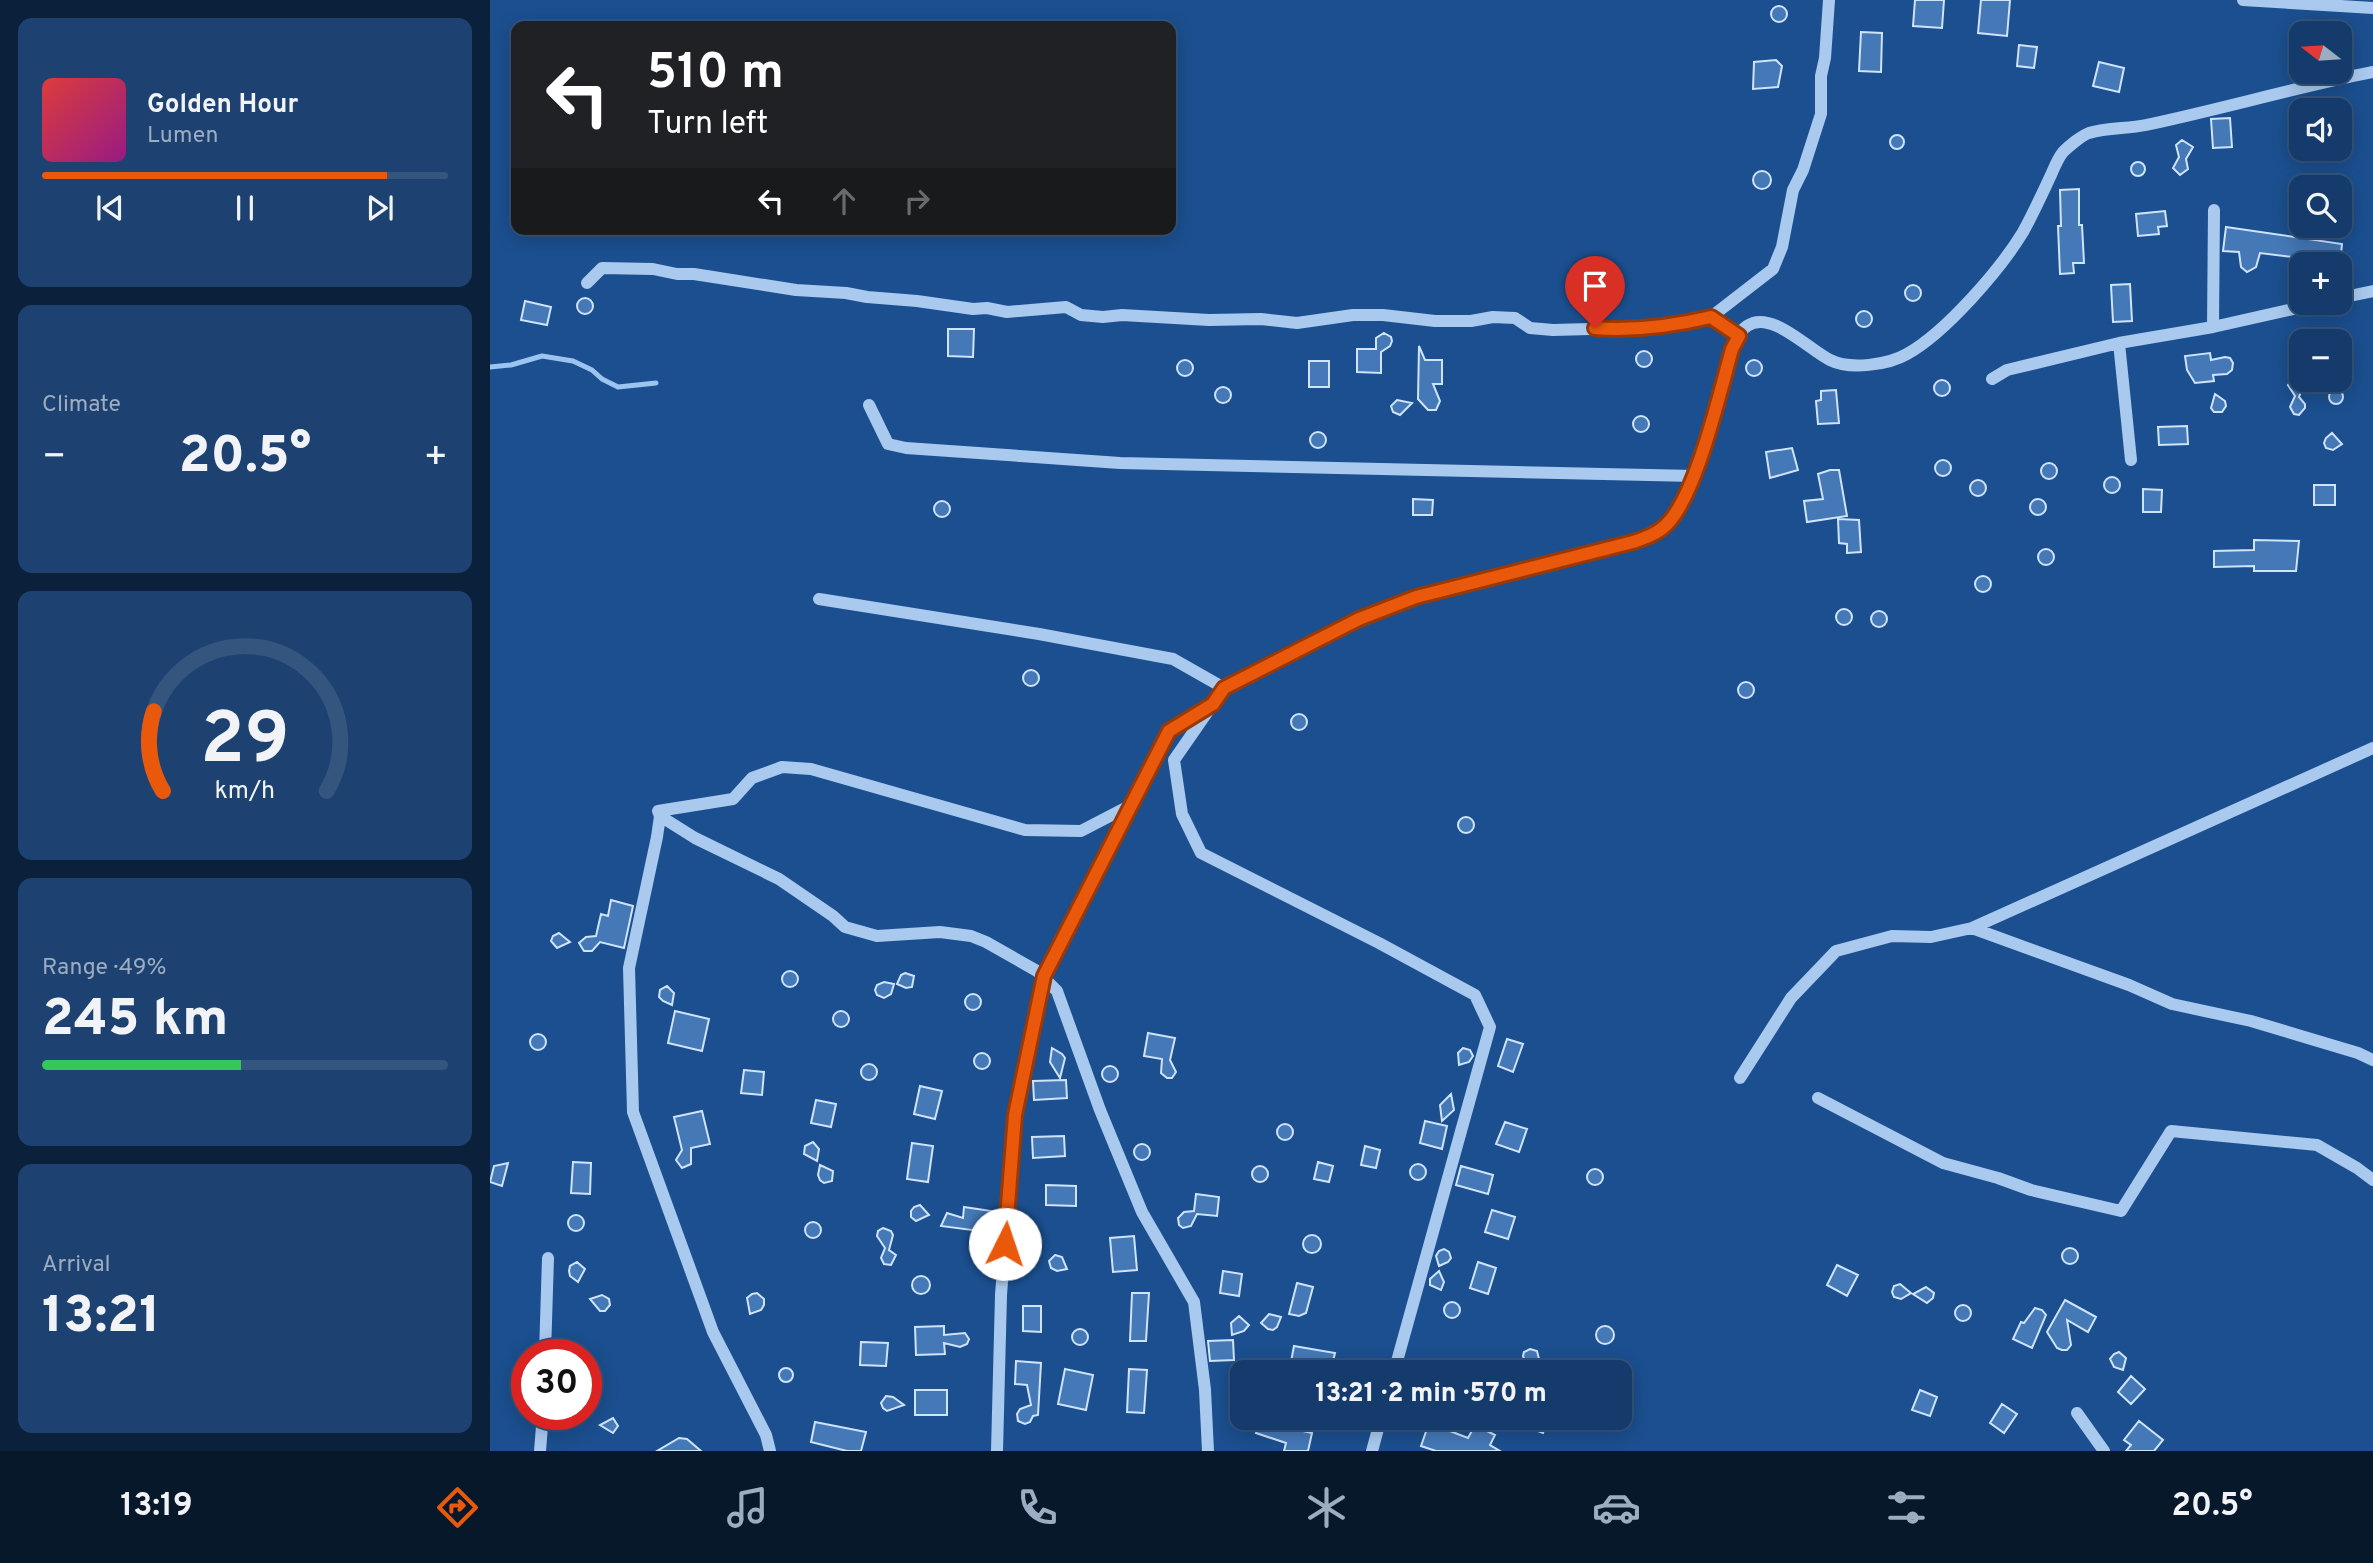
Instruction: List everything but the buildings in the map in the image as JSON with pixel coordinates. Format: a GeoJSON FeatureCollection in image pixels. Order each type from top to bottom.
{"type":"FeatureCollection","features":[{"type":"Feature","properties":{"kind":"street"},"geometry":{"type":"LineString","coordinates":[[587,283],[602,268],[653,268],[677,274],[694,274],[796,290],[846,293],[903,301],[917,300],[973,309],[1023,312],[1066,307],[1082,315],[1209,320],[1261,319],[1297,323],[1332,317],[1370,315],[1471,321],[1493,317],[1515,318],[1530,328],[1553,330],[1662,327],[1711,317],[1773,269],[1782,247],[1793,190],[1803,170],[1821,114],[1821,76],[1829,0]]}},
{"type":"Feature","properties":{"kind":"street"},"geometry":{"type":"LineString","coordinates":[[2243,0],[2373,8]]}},
{"type":"Feature","properties":{"kind":"street"},"geometry":{"type":"LineString","coordinates":[[1397,1360],[1490,1027],[1475,995],[1201,853],[1182,814],[1174,760],[1224,688],[1359,619],[1416,597],[1633,542],[1656,533],[1668,524],[1682,504],[1694,476],[1732,349],[1747,327],[1759,321],[1772,323],[1832,362],[1886,364],[1923,345],[1997,269],[2023,232],[2062,153],[2086,134],[2144,126],[2298,87],[2373,72]]}},
{"type":"Feature","properties":{"kind":"street"},"geometry":{"type":"LineString","coordinates":[[2213,327],[2214,210]]}},
{"type":"Feature","properties":{"kind":"street"},"geometry":{"type":"LineString","coordinates":[[2352,295],[2373,291]]}},
{"type":"Feature","properties":{"kind":"street"},"geometry":{"type":"LineString","coordinates":[[1992,379],[2007,370],[2119,343],[2213,327],[2289,310]]}},
{"type":"Feature","properties":{"kind":"street"},"geometry":{"type":"LineString","coordinates":[[1711,317],[1739,336]]}},
{"type":"Feature","properties":{"kind":"street"},"geometry":{"type":"LineString","coordinates":[[2119,343],[2131,460]]}},
{"type":"Feature","properties":{"kind":"street"},"geometry":{"type":"LineString","coordinates":[[869,405],[888,444],[905,449],[1120,463],[1694,476]]}},
{"type":"Feature","properties":{"kind":"street"},"geometry":{"type":"LineString","coordinates":[[819,599],[1039,634],[1173,659],[1224,688]]}},
{"type":"Feature","properties":{"kind":"street"},"geometry":{"type":"LineString","coordinates":[[996,1451],[1001,1295],[1015,1115],[1044,976],[1169,731],[1213,704]]}},
{"type":"Feature","properties":{"kind":"street"},"geometry":{"type":"LineString","coordinates":[[1740,1078],[1791,998],[1836,951],[1892,936],[1931,937],[1972,928],[2373,748]]}},
{"type":"Feature","properties":{"kind":"street"},"geometry":{"type":"LineString","coordinates":[[658,812],[733,799],[752,778],[782,767],[811,769],[1025,830],[1081,831],[1133,804]]}},
{"type":"Feature","properties":{"kind":"street"},"geometry":{"type":"LineString","coordinates":[[658,812],[695,838],[779,879],[824,909],[845,928],[877,936],[940,932],[971,936],[1012,956],[1044,976],[1057,991],[1100,1110],[1142,1212],[1194,1302],[1205,1390],[1208,1451]]}},
{"type":"Feature","properties":{"kind":"street"},"geometry":{"type":"LineString","coordinates":[[658,812],[629,968],[633,1112],[713,1332],[766,1435],[770,1451]]}},
{"type":"Feature","properties":{"kind":"street"},"geometry":{"type":"LineString","coordinates":[[1972,928],[2129,985],[2172,1004],[2251,1021],[2358,1053],[2373,1060]]}},
{"type":"Feature","properties":{"kind":"street"},"geometry":{"type":"LineString","coordinates":[[1818,1098],[1943,1163],[2031,1190],[2121,1211],[2171,1131],[2318,1145],[2373,1180]]}},
{"type":"Feature","properties":{"kind":"street"},"geometry":{"type":"LineString","coordinates":[[545,1339],[548,1258]]}},
{"type":"Feature","properties":{"kind":"street"},"geometry":{"type":"LineString","coordinates":[[2077,1413],[2104,1451]]}},
{"type":"Feature","properties":{"kind":"street"},"geometry":{"type":"LineString","coordinates":[[540,1451],[542,1430]]}},
{"type":"Feature","properties":{"kind":"street"},"geometry":{"type":"LineString","coordinates":[[1372,1451],[1378,1430]]}},
{"type":"Feature","properties":{"kind":"waterway"},"geometry":{"type":"LineString","coordinates":[[490,367],[511,365],[542,356],[573,361],[618,387],[656,383]]}},
{"type":"Feature","properties":{"kind":"route"},"geometry":{"type":"LineString","coordinates":[[1005,1244],[1015,1115],[1044,976],[1169,731],[1213,704],[1224,688],[1359,619],[1416,597],[1633,542],[1656,533],[1668,524],[1682,504],[1694,476],[1732,349],[1739,336],[1711,317],[1662,327],[1615,330],[1595,328]]}}]}
